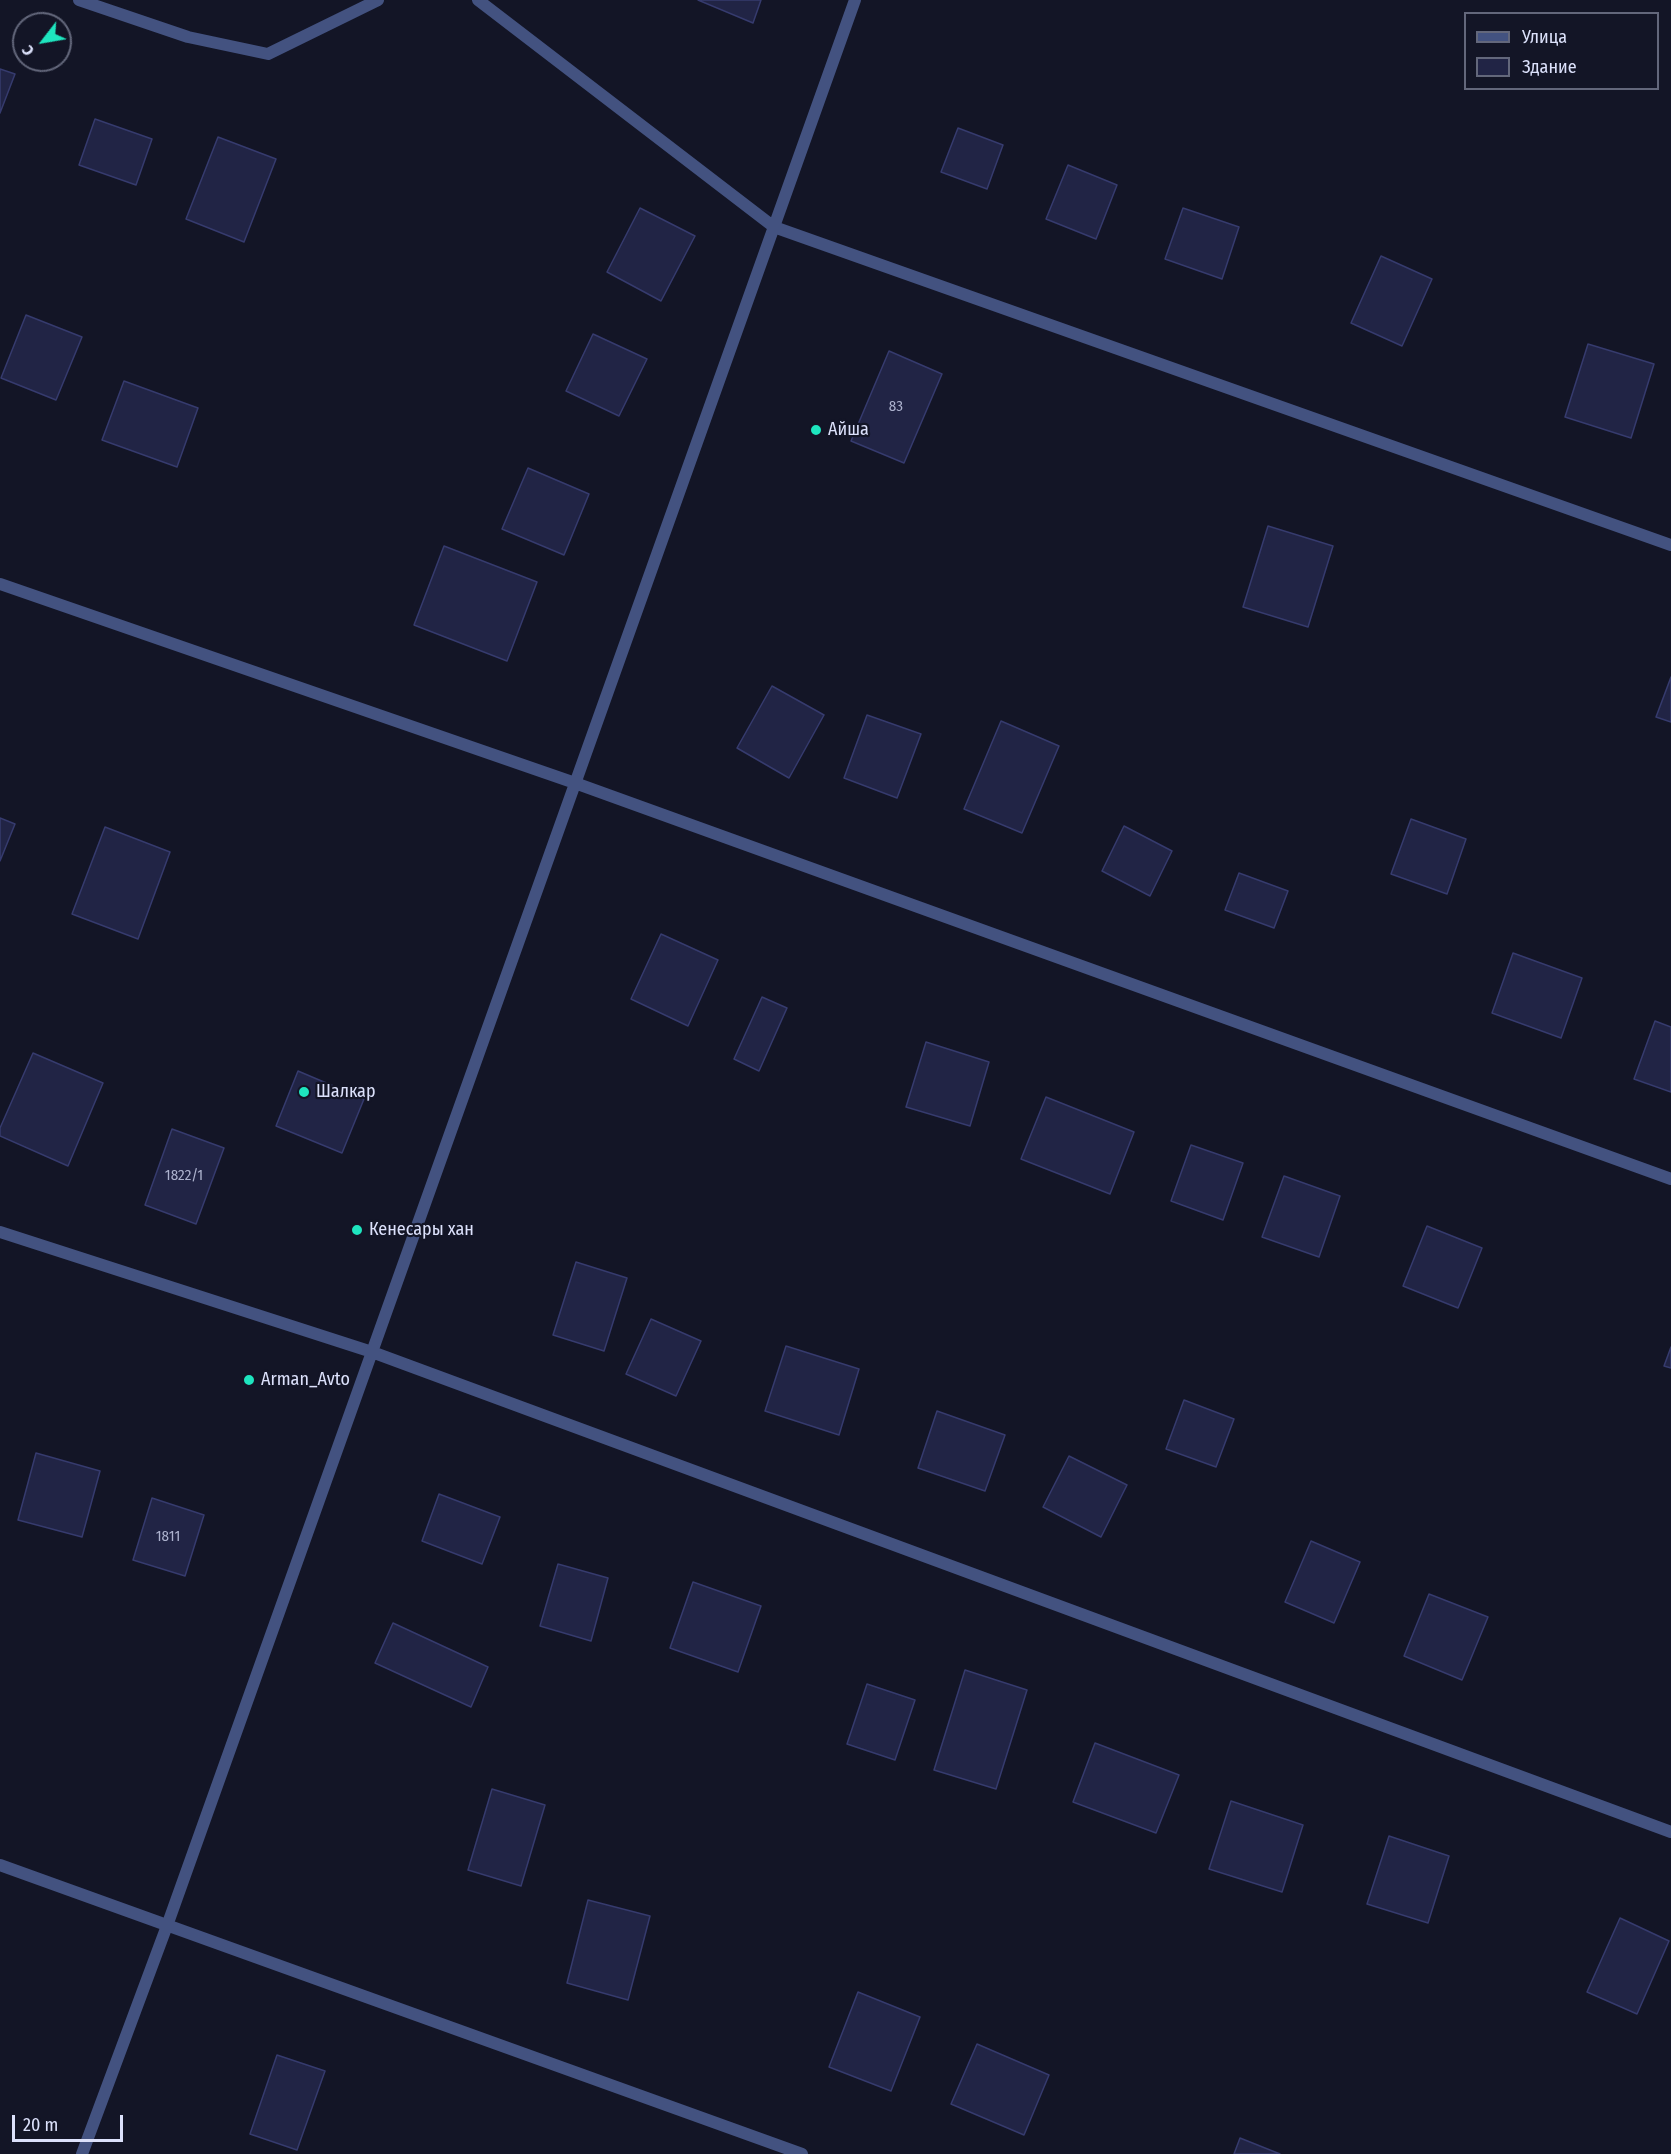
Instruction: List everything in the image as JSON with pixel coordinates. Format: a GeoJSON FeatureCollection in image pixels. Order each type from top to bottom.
{"type":"FeatureCollection","features":[{"type":"Feature","properties":{"kind":"street"},"geometry":{"type":"LineString","coordinates":[[79,0],[188,37],[267,54],[378,0]]}},
{"type":"Feature","properties":{"kind":"street"},"geometry":{"type":"LineString","coordinates":[[477,0],[774,227],[1671,545]]}},
{"type":"Feature","properties":{"kind":"street"},"geometry":{"type":"LineString","coordinates":[[82,2154],[168,1923],[855,0]]}},
{"type":"Feature","properties":{"kind":"street"},"geometry":{"type":"LineString","coordinates":[[0,585],[575,783],[1671,1179]]}},
{"type":"Feature","properties":{"kind":"street"},"geometry":{"type":"LineString","coordinates":[[0,1232],[372,1352],[1671,1832]]}},
{"type":"Feature","properties":{"kind":"street"},"geometry":{"type":"LineString","coordinates":[[0,1864],[802,2154]]}},
{"type":"Feature","properties":{"kind":"building"},"geometry":{"type":"Polygon","coordinates":[[[698,0],[761,0],[753,23],[698,0]]]}},
{"type":"Feature","properties":{"kind":"building"},"geometry":{"type":"Polygon","coordinates":[[[0,69],[15,74],[0,113],[0,69]]]}},
{"type":"Feature","properties":{"kind":"building"},"geometry":{"type":"Polygon","coordinates":[[[95,119],[152,139],[136,185],[79,165],[95,119]]]}},
{"type":"Feature","properties":{"kind":"building"},"geometry":{"type":"Polygon","coordinates":[[[958,128],[1003,145],[987,189],[941,172],[958,128]]]}},
{"type":"Feature","properties":{"kind":"building"},"geometry":{"type":"Polygon","coordinates":[[[218,137],[276,159],[244,242],[186,219],[218,137]]]}},
{"type":"Feature","properties":{"kind":"building"},"geometry":{"type":"Polygon","coordinates":[[[1068,165],[1117,185],[1096,239],[1046,219],[1068,165]]]}},
{"type":"Feature","properties":{"kind":"building"},"geometry":{"type":"Polygon","coordinates":[[[640,208],[695,236],[661,301],[607,272],[640,208]]]}},
{"type":"Feature","properties":{"kind":"building"},"geometry":{"type":"Polygon","coordinates":[[[1183,208],[1239,227],[1222,279],[1165,259],[1183,208]]]}},
{"type":"Feature","properties":{"kind":"building"},"geometry":{"type":"Polygon","coordinates":[[[1381,256],[1432,279],[1402,346],[1351,323],[1381,256]]]}},
{"type":"Feature","properties":{"kind":"building"},"geometry":{"type":"Polygon","coordinates":[[[26,315],[82,337],[56,400],[1,378],[26,315]]]}},
{"type":"Feature","properties":{"kind":"building"},"geometry":{"type":"Polygon","coordinates":[[[593,334],[647,359],[619,416],[566,391],[593,334]]]}},
{"type":"Feature","properties":{"kind":"building"},"geometry":{"type":"Polygon","coordinates":[[[1588,344],[1654,364],[1631,438],[1565,417],[1588,344]]]}},
{"type":"Feature","properties":{"kind":"building"},"geometry":{"type":"Polygon","coordinates":[[[889,351],[942,374],[904,463],[851,441],[889,351]]]}},
{"type":"Feature","properties":{"kind":"building"},"geometry":{"type":"Polygon","coordinates":[[[124,381],[198,408],[177,467],[102,440],[124,381]]]}},
{"type":"Feature","properties":{"kind":"building"},"geometry":{"type":"Polygon","coordinates":[[[528,468],[589,494],[564,555],[502,529],[528,468]]]}},
{"type":"Feature","properties":{"kind":"building"},"geometry":{"type":"Polygon","coordinates":[[[1268,526],[1333,546],[1308,627],[1243,607],[1268,526]]]}},
{"type":"Feature","properties":{"kind":"building"},"geometry":{"type":"Polygon","coordinates":[[[444,546],[537,582],[507,661],[414,625],[444,546]]]}},
{"type":"Feature","properties":{"kind":"building"},"geometry":{"type":"Polygon","coordinates":[[[1671,677],[1671,722],[1656,717],[1671,677]]]}},
{"type":"Feature","properties":{"kind":"building"},"geometry":{"type":"Polygon","coordinates":[[[772,686],[824,715],[789,778],[737,748],[772,686]]]}},
{"type":"Feature","properties":{"kind":"building"},"geometry":{"type":"Polygon","coordinates":[[[867,715],[921,734],[897,798],[844,778],[867,715]]]}},
{"type":"Feature","properties":{"kind":"building"},"geometry":{"type":"Polygon","coordinates":[[[1001,721],[1059,746],[1022,833],[964,809],[1001,721]]]}},
{"type":"Feature","properties":{"kind":"building"},"geometry":{"type":"Polygon","coordinates":[[[0,818],[15,824],[0,861],[0,818]]]}},
{"type":"Feature","properties":{"kind":"building"},"geometry":{"type":"Polygon","coordinates":[[[1411,819],[1466,839],[1447,894],[1391,874],[1411,819]]]}},
{"type":"Feature","properties":{"kind":"building"},"geometry":{"type":"Polygon","coordinates":[[[1124,826],[1172,851],[1150,896],[1102,871],[1124,826]]]}},
{"type":"Feature","properties":{"kind":"building"},"geometry":{"type":"Polygon","coordinates":[[[105,827],[170,852],[138,939],[72,914],[105,827]]]}},
{"type":"Feature","properties":{"kind":"building"},"geometry":{"type":"Polygon","coordinates":[[[1239,873],[1288,891],[1274,928],[1225,910],[1239,873]]]}},
{"type":"Feature","properties":{"kind":"building"},"geometry":{"type":"Polygon","coordinates":[[[661,934],[718,960],[688,1026],[631,999],[661,934]]]}},
{"type":"Feature","properties":{"kind":"building"},"geometry":{"type":"Polygon","coordinates":[[[1513,953],[1582,978],[1561,1038],[1492,1013],[1513,953]]]}},
{"type":"Feature","properties":{"kind":"building"},"geometry":{"type":"Polygon","coordinates":[[[762,997],[787,1008],[759,1071],[734,1059],[762,997]]]}},
{"type":"Feature","properties":{"kind":"building"},"geometry":{"type":"Polygon","coordinates":[[[1655,1021],[1671,1027],[1671,1092],[1634,1079],[1655,1021]]]}},
{"type":"Feature","properties":{"kind":"building"},"geometry":{"type":"Polygon","coordinates":[[[926,1042],[989,1062],[970,1126],[906,1107],[926,1042]]]}},
{"type":"Feature","properties":{"kind":"building"},"geometry":{"type":"Polygon","coordinates":[[[33,1053],[103,1083],[68,1166],[0,1136],[0,1128],[33,1053]]]}},
{"type":"Feature","properties":{"kind":"building"},"geometry":{"type":"Polygon","coordinates":[[[298,1071],[364,1099],[342,1153],[276,1126],[298,1071]]]}},
{"type":"Feature","properties":{"kind":"building"},"geometry":{"type":"Polygon","coordinates":[[[1046,1097],[1134,1132],[1110,1194],[1021,1159],[1046,1097]]]}},
{"type":"Feature","properties":{"kind":"building"},"geometry":{"type":"Polygon","coordinates":[[[172,1129],[224,1148],[196,1224],[145,1205],[172,1129]]]}},
{"type":"Feature","properties":{"kind":"building"},"geometry":{"type":"Polygon","coordinates":[[[1191,1145],[1243,1163],[1223,1220],[1171,1201],[1191,1145]]]}},
{"type":"Feature","properties":{"kind":"building"},"geometry":{"type":"Polygon","coordinates":[[[1284,1176],[1340,1196],[1319,1257],[1262,1237],[1284,1176]]]}},
{"type":"Feature","properties":{"kind":"building"},"geometry":{"type":"Polygon","coordinates":[[[1427,1226],[1482,1248],[1458,1308],[1403,1286],[1427,1226]]]}},
{"type":"Feature","properties":{"kind":"building"},"geometry":{"type":"Polygon","coordinates":[[[576,1262],[627,1278],[604,1351],[553,1335],[576,1262]]]}},
{"type":"Feature","properties":{"kind":"building"},"geometry":{"type":"Polygon","coordinates":[[[651,1319],[701,1341],[676,1396],[626,1374],[651,1319]]]}},
{"type":"Feature","properties":{"kind":"building"},"geometry":{"type":"Polygon","coordinates":[[[786,1346],[859,1369],[839,1435],[765,1411],[786,1346]]]}},
{"type":"Feature","properties":{"kind":"building"},"geometry":{"type":"Polygon","coordinates":[[[1671,1347],[1671,1368],[1664,1366],[1671,1347]]]}},
{"type":"Feature","properties":{"kind":"building"},"geometry":{"type":"Polygon","coordinates":[[[1184,1400],[1234,1419],[1216,1467],[1166,1449],[1184,1400]]]}},
{"type":"Feature","properties":{"kind":"building"},"geometry":{"type":"Polygon","coordinates":[[[937,1411],[1005,1435],[985,1491],[918,1468],[937,1411]]]}},
{"type":"Feature","properties":{"kind":"building"},"geometry":{"type":"Polygon","coordinates":[[[36,1453],[100,1471],[82,1537],[18,1520],[36,1453]]]}},
{"type":"Feature","properties":{"kind":"building"},"geometry":{"type":"Polygon","coordinates":[[[1069,1456],[1127,1485],[1101,1537],[1043,1507],[1069,1456]]]}},
{"type":"Feature","properties":{"kind":"building"},"geometry":{"type":"Polygon","coordinates":[[[439,1494],[500,1517],[482,1564],[422,1541],[439,1494]]]}},
{"type":"Feature","properties":{"kind":"building"},"geometry":{"type":"Polygon","coordinates":[[[152,1498],[204,1515],[185,1576],[133,1560],[152,1498]]]}},
{"type":"Feature","properties":{"kind":"building"},"geometry":{"type":"Polygon","coordinates":[[[1311,1541],[1360,1562],[1334,1623],[1285,1602],[1311,1541]]]}},
{"type":"Feature","properties":{"kind":"building"},"geometry":{"type":"Polygon","coordinates":[[[558,1564],[608,1578],[591,1641],[540,1626],[558,1564]]]}},
{"type":"Feature","properties":{"kind":"building"},"geometry":{"type":"Polygon","coordinates":[[[693,1582],[761,1606],[738,1672],[670,1648],[693,1582]]]}},
{"type":"Feature","properties":{"kind":"building"},"geometry":{"type":"Polygon","coordinates":[[[1429,1594],[1488,1617],[1462,1680],[1404,1656],[1429,1594]]]}},
{"type":"Feature","properties":{"kind":"building"},"geometry":{"type":"Polygon","coordinates":[[[393,1623],[488,1667],[471,1707],[375,1663],[393,1623]]]}},
{"type":"Feature","properties":{"kind":"building"},"geometry":{"type":"Polygon","coordinates":[[[965,1670],[1027,1690],[996,1789],[934,1770],[965,1670]]]}},
{"type":"Feature","properties":{"kind":"building"},"geometry":{"type":"Polygon","coordinates":[[[867,1684],[915,1700],[895,1760],[847,1744],[867,1684]]]}},
{"type":"Feature","properties":{"kind":"building"},"geometry":{"type":"Polygon","coordinates":[[[1095,1743],[1179,1775],[1156,1833],[1073,1802],[1095,1743]]]}},
{"type":"Feature","properties":{"kind":"building"},"geometry":{"type":"Polygon","coordinates":[[[492,1789],[545,1805],[521,1886],[468,1870],[492,1789]]]}},
{"type":"Feature","properties":{"kind":"building"},"geometry":{"type":"Polygon","coordinates":[[[1231,1801],[1303,1825],[1282,1892],[1209,1869],[1231,1801]]]}},
{"type":"Feature","properties":{"kind":"building"},"geometry":{"type":"Polygon","coordinates":[[[1389,1836],[1449,1856],[1428,1923],[1367,1904],[1389,1836]]]}},
{"type":"Feature","properties":{"kind":"building"},"geometry":{"type":"Polygon","coordinates":[[[588,1900],[650,1916],[628,2000],[567,1983],[588,1900]]]}},
{"type":"Feature","properties":{"kind":"building"},"geometry":{"type":"Polygon","coordinates":[[[1620,1918],[1669,1941],[1637,2014],[1587,1992],[1620,1918]]]}},
{"type":"Feature","properties":{"kind":"building"},"geometry":{"type":"Polygon","coordinates":[[[858,1992],[920,2017],[891,2091],[829,2067],[858,1992]]]}},
{"type":"Feature","properties":{"kind":"building"},"geometry":{"type":"Polygon","coordinates":[[[977,2044],[1049,2075],[1024,2135],[951,2104],[977,2044]]]}},
{"type":"Feature","properties":{"kind":"building"},"geometry":{"type":"Polygon","coordinates":[[[277,2055],[325,2071],[297,2150],[250,2134],[277,2055]]]}},
{"type":"Feature","properties":{"kind":"building"},"geometry":{"type":"Polygon","coordinates":[[[1240,2138],[1280,2154],[1234,2154],[1240,2138]]]}},
{"type":"Feature","properties":{"kind":"place","name":"Айша"},"geometry":{"type":"Point","coordinates":[816,430]}},
{"type":"Feature","properties":{"kind":"place","name":"Шалкар"},"geometry":{"type":"Point","coordinates":[304,1092]}},
{"type":"Feature","properties":{"kind":"place","name":"Кенесары хан"},"geometry":{"type":"Point","coordinates":[357,1230]}},
{"type":"Feature","properties":{"kind":"place","name":"Arman_Avto"},"geometry":{"type":"Point","coordinates":[249,1380]}}]}
